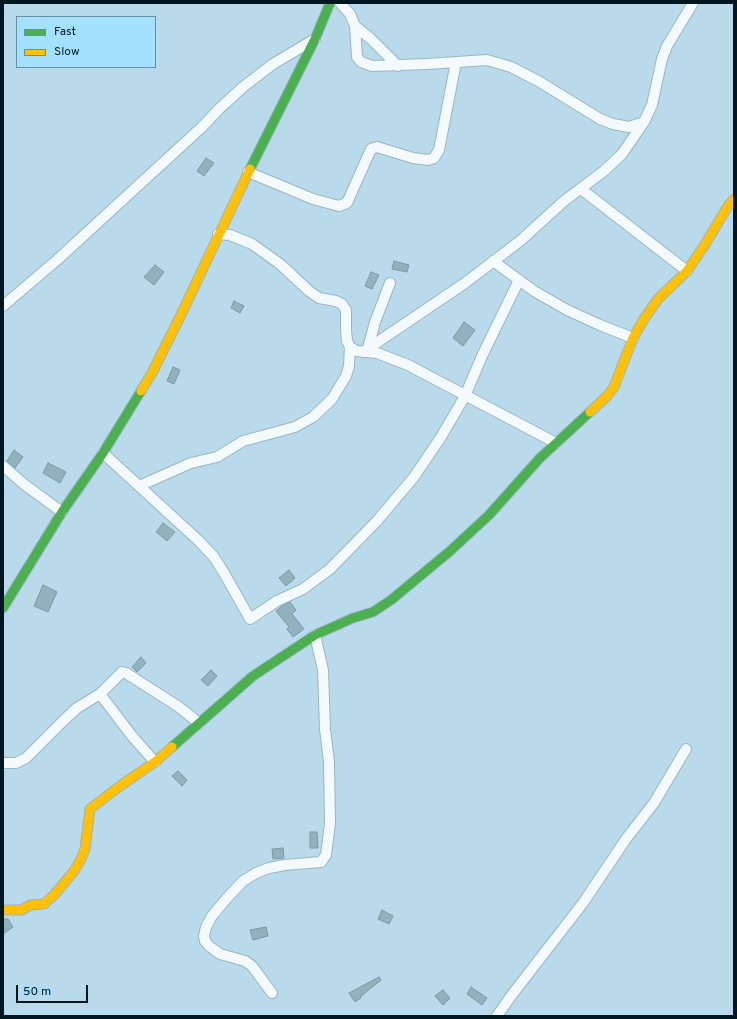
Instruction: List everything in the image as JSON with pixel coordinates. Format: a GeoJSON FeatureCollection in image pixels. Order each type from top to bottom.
{"type":"FeatureCollection","features":[{"type":"Feature","properties":{"kind":"street"},"geometry":{"type":"LineString","coordinates":[[3,608],[62,512],[103,453],[152,373],[248,172],[315,39],[330,3]]}},
{"type":"Feature","properties":{"kind":"street"},"geometry":{"type":"LineString","coordinates":[[340,3],[350,14],[355,26],[357,57],[360,62],[372,66],[398,66],[488,60],[511,67],[540,82],[600,119],[613,124],[629,126],[644,122]]}},
{"type":"Feature","properties":{"kind":"street"},"geometry":{"type":"LineString","coordinates":[[365,350],[465,283],[520,241],[564,201],[604,171],[622,154],[644,122],[652,105],[667,46],[693,3]]}},
{"type":"Feature","properties":{"kind":"street"},"geometry":{"type":"LineString","coordinates":[[355,26],[371,39],[398,66]]}},
{"type":"Feature","properties":{"kind":"street"},"geometry":{"type":"LineString","coordinates":[[3,306],[67,251],[202,127],[243,87],[273,64],[315,39]]}},
{"type":"Feature","properties":{"kind":"street"},"geometry":{"type":"LineString","coordinates":[[248,172],[313,199],[339,206],[347,203],[371,149],[377,146],[413,158],[428,160],[434,158],[439,150],[456,62]]}},
{"type":"Feature","properties":{"kind":"street"},"geometry":{"type":"LineString","coordinates":[[581,189],[687,271]]}},
{"type":"Feature","properties":{"kind":"street"},"geometry":{"type":"LineString","coordinates":[[3,910],[22,910],[30,906],[44,904],[49,900],[74,871],[81,859],[85,849],[90,809],[155,762],[253,676],[315,635],[353,618],[373,612],[391,600],[450,552],[489,515],[535,463],[611,391],[623,366],[633,338],[644,319],[658,299],[687,271],[734,199]]}},
{"type":"Feature","properties":{"kind":"street"},"geometry":{"type":"LineString","coordinates":[[139,486],[191,464],[217,457],[243,441],[295,426],[313,417],[332,399],[346,376],[350,347],[346,330],[346,310],[342,304],[336,301],[319,298],[309,291],[280,264],[252,244],[230,235],[218,234]]}},
{"type":"Feature","properties":{"kind":"street"},"geometry":{"type":"LineString","coordinates":[[493,261],[534,291],[567,310],[633,338]]}},
{"type":"Feature","properties":{"kind":"street"},"geometry":{"type":"LineString","coordinates":[[103,453],[199,540],[214,557],[250,619],[277,601],[303,589],[330,569],[376,522],[414,477],[441,437],[465,396],[482,356],[519,280]]}},
{"type":"Feature","properties":{"kind":"street"},"geometry":{"type":"LineString","coordinates":[[365,350],[390,283]]}},
{"type":"Feature","properties":{"kind":"street"},"geometry":{"type":"LineString","coordinates":[[350,347],[357,351],[365,350],[387,356],[408,365],[556,442]]}},
{"type":"Feature","properties":{"kind":"street"},"geometry":{"type":"LineString","coordinates":[[3,466],[25,485],[62,512]]}},
{"type":"Feature","properties":{"kind":"street"},"geometry":{"type":"LineString","coordinates":[[272,993],[252,966],[245,961],[220,954],[205,941],[204,936],[206,927],[212,916],[243,882],[256,873],[269,868],[285,865],[320,862],[326,855],[330,823],[329,762],[325,729],[323,670],[315,635]]}},
{"type":"Feature","properties":{"kind":"street"},"geometry":{"type":"LineString","coordinates":[[3,763],[16,763],[26,758],[77,708],[100,694],[119,673],[124,672],[179,707],[199,723]]}},
{"type":"Feature","properties":{"kind":"street"},"geometry":{"type":"LineString","coordinates":[[100,694],[132,736],[155,762]]}},
{"type":"Feature","properties":{"kind":"street"},"geometry":{"type":"LineString","coordinates":[[497,1016],[584,903],[626,839],[654,803],[686,749]]}},
{"type":"Feature","properties":{"kind":"building"},"geometry":{"type":"Polygon","coordinates":[[[206,158],[214,163],[204,176],[197,171],[206,158]]]}},
{"type":"Feature","properties":{"kind":"building"},"geometry":{"type":"Polygon","coordinates":[[[394,261],[409,265],[407,272],[392,269],[394,261]]]}},
{"type":"Feature","properties":{"kind":"building"},"geometry":{"type":"Polygon","coordinates":[[[155,265],[164,272],[154,285],[144,277],[155,265]]]}},
{"type":"Feature","properties":{"kind":"building"},"geometry":{"type":"Polygon","coordinates":[[[371,272],[379,275],[372,289],[365,286],[371,272]]]}},
{"type":"Feature","properties":{"kind":"building"},"geometry":{"type":"Polygon","coordinates":[[[234,301],[244,306],[240,313],[231,308],[234,301]]]}},
{"type":"Feature","properties":{"kind":"building"},"geometry":{"type":"Polygon","coordinates":[[[464,322],[475,330],[463,346],[453,338],[464,322]]]}},
{"type":"Feature","properties":{"kind":"building"},"geometry":{"type":"Polygon","coordinates":[[[173,367],[180,370],[174,384],[167,381],[173,367]]]}},
{"type":"Feature","properties":{"kind":"building"},"geometry":{"type":"Polygon","coordinates":[[[14,450],[23,457],[15,468],[7,461],[14,450]]]}},
{"type":"Feature","properties":{"kind":"building"},"geometry":{"type":"Polygon","coordinates":[[[48,463],[66,472],[60,483],[43,473],[48,463]]]}},
{"type":"Feature","properties":{"kind":"building"},"geometry":{"type":"Polygon","coordinates":[[[163,523],[175,532],[167,541],[156,532],[163,523]]]}},
{"type":"Feature","properties":{"kind":"building"},"geometry":{"type":"Polygon","coordinates":[[[289,570],[295,578],[286,586],[279,578],[289,570]]]}},
{"type":"Feature","properties":{"kind":"building"},"geometry":{"type":"Polygon","coordinates":[[[43,585],[57,592],[48,612],[34,606],[43,585]]]}},
{"type":"Feature","properties":{"kind":"building"},"geometry":{"type":"Polygon","coordinates":[[[290,602],[296,610],[292,614],[304,629],[293,637],[287,629],[289,627],[276,611],[290,602]]]}},
{"type":"Feature","properties":{"kind":"building"},"geometry":{"type":"Polygon","coordinates":[[[141,657],[146,663],[137,672],[132,667],[141,657]]]}},
{"type":"Feature","properties":{"kind":"building"},"geometry":{"type":"Polygon","coordinates":[[[211,670],[217,676],[208,686],[201,680],[211,670]]]}},
{"type":"Feature","properties":{"kind":"building"},"geometry":{"type":"Polygon","coordinates":[[[178,771],[187,780],[182,786],[172,776],[178,771]]]}},
{"type":"Feature","properties":{"kind":"building"},"geometry":{"type":"Polygon","coordinates":[[[310,832],[317,832],[318,848],[310,848],[310,832]]]}},
{"type":"Feature","properties":{"kind":"building"},"geometry":{"type":"Polygon","coordinates":[[[283,848],[284,858],[273,859],[272,849],[283,848]]]}},
{"type":"Feature","properties":{"kind":"building"},"geometry":{"type":"Polygon","coordinates":[[[382,910],[393,916],[389,924],[378,919],[382,910]]]}},
{"type":"Feature","properties":{"kind":"building"},"geometry":{"type":"Polygon","coordinates":[[[3,919],[8,919],[13,927],[3,934],[3,919]]]}},
{"type":"Feature","properties":{"kind":"building"},"geometry":{"type":"Polygon","coordinates":[[[266,927],[268,936],[253,940],[250,930],[266,927]]]}},
{"type":"Feature","properties":{"kind":"building"},"geometry":{"type":"Polygon","coordinates":[[[379,977],[381,980],[355,1002],[349,993],[379,977]]]}},
{"type":"Feature","properties":{"kind":"building"},"geometry":{"type":"Polygon","coordinates":[[[471,987],[487,998],[482,1005],[467,994],[471,987]]]}},
{"type":"Feature","properties":{"kind":"building"},"geometry":{"type":"Polygon","coordinates":[[[443,990],[450,998],[443,1005],[435,996],[443,990]]]}},
{"type":"Feature","properties":{"kind":"traffic: fast"},"geometry":{"type":"LineString","coordinates":[[250,169],[315,39],[330,3]]}},
{"type":"Feature","properties":{"kind":"traffic: fast"},"geometry":{"type":"LineString","coordinates":[[3,608],[62,512],[103,453],[141,391]]}},
{"type":"Feature","properties":{"kind":"traffic: fast"},"geometry":{"type":"LineString","coordinates":[[172,747],[253,676],[315,635],[353,618],[373,612],[391,600],[449,552],[489,515],[540,458],[590,412]]}},
{"type":"Feature","properties":{"kind":"traffic: slow"},"geometry":{"type":"LineString","coordinates":[[141,391],[152,373],[179,319],[250,169]]}},
{"type":"Feature","properties":{"kind":"traffic: slow"},"geometry":{"type":"LineString","coordinates":[[590,412],[608,395],[614,387],[633,338],[644,319],[658,299],[687,271],[734,199]]}},
{"type":"Feature","properties":{"kind":"traffic: slow"},"geometry":{"type":"LineString","coordinates":[[3,910],[22,910],[30,905],[44,904],[55,894],[74,871],[81,859],[85,849],[90,809],[155,762],[172,747]]}}]}
